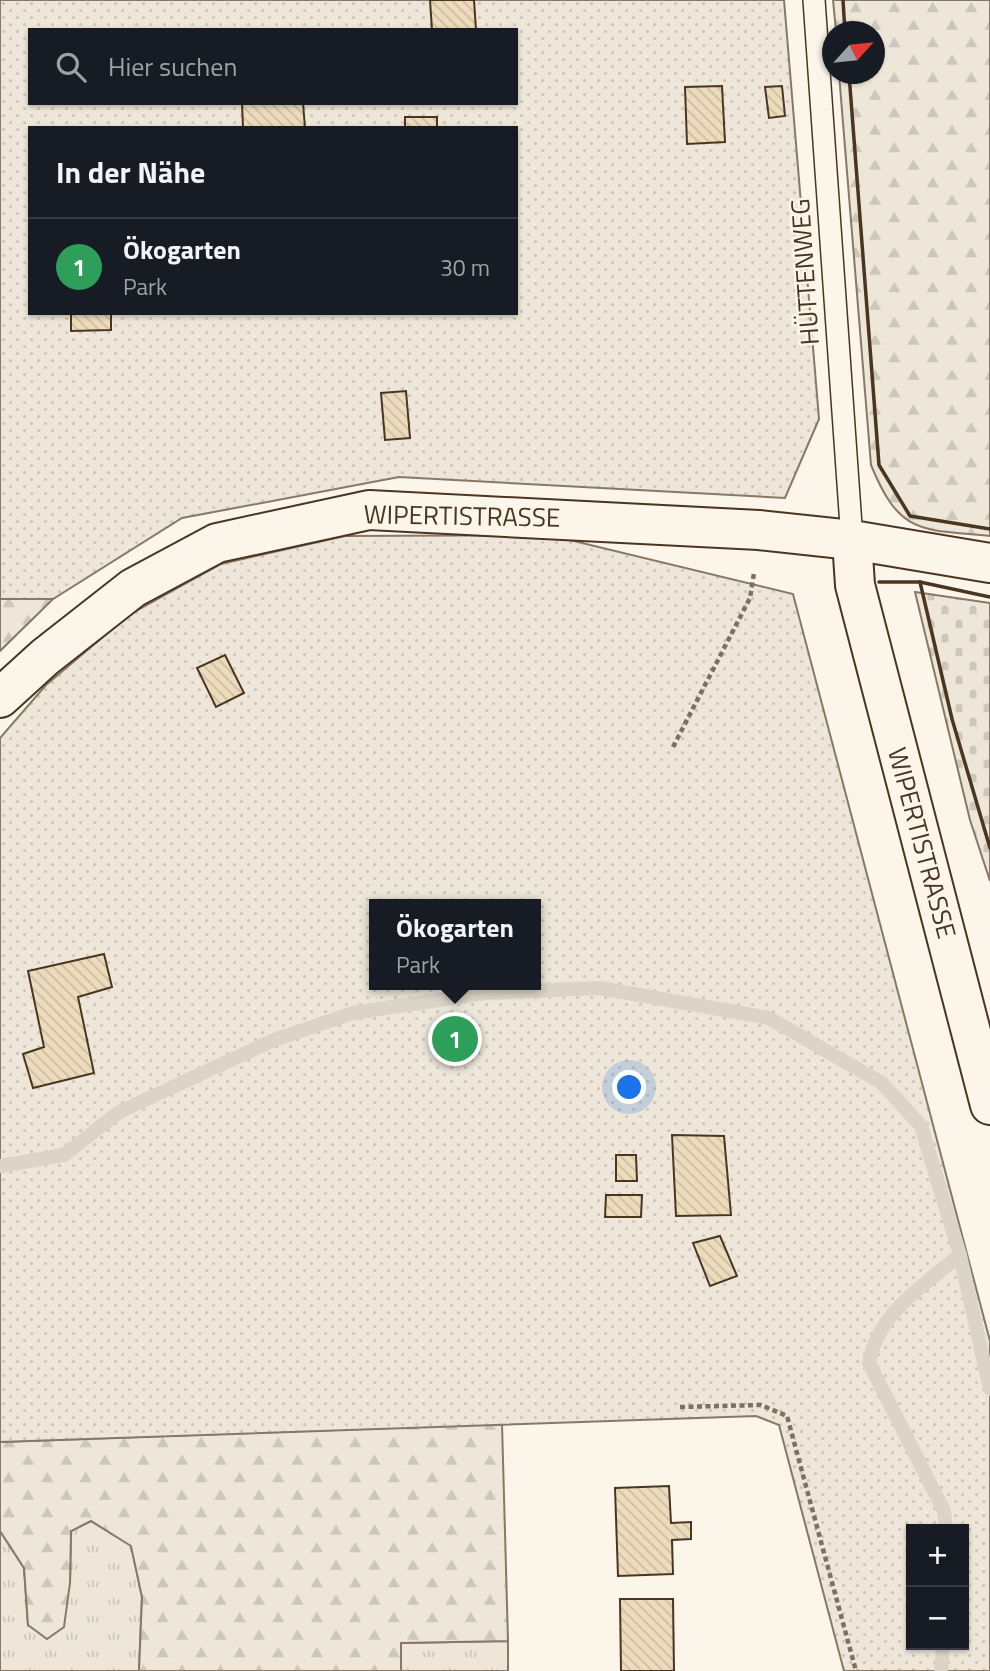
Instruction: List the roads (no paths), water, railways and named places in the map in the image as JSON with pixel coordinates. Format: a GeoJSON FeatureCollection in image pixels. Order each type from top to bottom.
{"type":"FeatureCollection","features":[{"type":"Feature","properties":{"kind":"street","name":"WIPERTISTRASSE"},"geometry":{"type":"LineString","coordinates":[[0,698],[45,657],[133,588],[217,543],[369,510],[759,530],[852,540],[990,563]]}},
{"type":"Feature","properties":{"kind":"street","name":"WIPERTISTRASSE"},"geometry":{"type":"LineString","coordinates":[[852,540],[855,585],[990,1105]]}},
{"type":"Feature","properties":{"kind":"lane","name":"HÜTTENWEG"},"geometry":{"type":"LineString","coordinates":[[814,0],[852,540]]}},
{"type":"Feature","properties":{"kind":"waterway"},"geometry":{"type":"LineString","coordinates":[[0,1166],[64,1155],[119,1112],[274,1040],[353,1013],[485,993],[600,988],[769,1018],[882,1083],[921,1126],[960,1255],[990,1389]]}},
{"type":"Feature","properties":{"kind":"waterway"},"geometry":{"type":"LineString","coordinates":[[945,1524],[944,1511],[869,1363],[874,1346],[892,1315],[917,1289],[960,1255]]}},
{"type":"Feature","properties":{"kind":"waterway"},"geometry":{"type":"LineString","coordinates":[[941,1671],[943,1650]]}},
{"type":"Feature","properties":{"kind":"place","name":"Ökogarten"},"geometry":{"type":"Point","coordinates":[455,1039]}}]}
